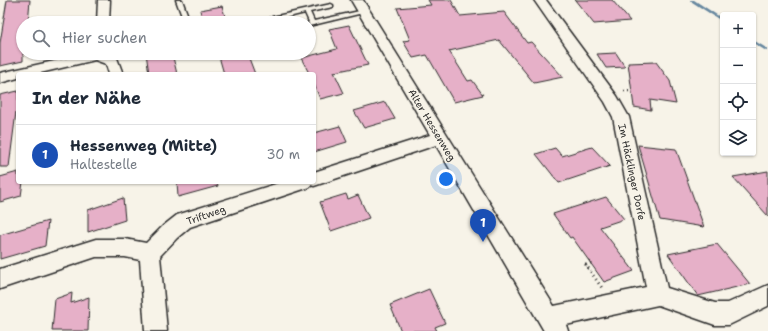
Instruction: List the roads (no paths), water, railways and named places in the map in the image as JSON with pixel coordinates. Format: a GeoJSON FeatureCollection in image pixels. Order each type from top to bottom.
{"type":"FeatureCollection","features":[{"type":"Feature","properties":{"kind":"street"},"geometry":{"type":"LineString","coordinates":[[103,16],[104,0]]}},
{"type":"Feature","properties":{"kind":"street","name":"Alter Hessenweg"},"geometry":{"type":"LineString","coordinates":[[357,0],[553,324]]}},
{"type":"Feature","properties":{"kind":"street","name":"Im Häcklinger Dorfe"},"geometry":{"type":"LineString","coordinates":[[540,0],[612,100],[620,117],[658,295]]}},
{"type":"Feature","properties":{"kind":"street"},"geometry":{"type":"LineString","coordinates":[[25,72],[75,60]]}},
{"type":"Feature","properties":{"kind":"street"},"geometry":{"type":"LineString","coordinates":[[109,60],[112,61],[115,72]]}},
{"type":"Feature","properties":{"kind":"street"},"geometry":{"type":"LineString","coordinates":[[0,78],[16,74]]}},
{"type":"Feature","properties":{"kind":"street"},"geometry":{"type":"LineString","coordinates":[[316,178],[440,138]]}},
{"type":"Feature","properties":{"kind":"street","name":"Triftweg"},"geometry":{"type":"LineString","coordinates":[[150,253],[184,221],[298,184]]}},
{"type":"Feature","properties":{"kind":"street"},"geometry":{"type":"LineString","coordinates":[[0,279],[96,248],[125,248],[150,253],[156,331]]}},
{"type":"Feature","properties":{"kind":"street"},"geometry":{"type":"LineString","coordinates":[[553,324],[615,304],[658,295],[715,314],[729,314],[768,295]]}},
{"type":"Feature","properties":{"kind":"lane"},"geometry":{"type":"LineString","coordinates":[[179,0],[185,16]]}},
{"type":"Feature","properties":{"kind":"lane"},"geometry":{"type":"LineString","coordinates":[[285,16],[331,6]]}},
{"type":"Feature","properties":{"kind":"lane"},"geometry":{"type":"LineString","coordinates":[[307,11],[308,16]]}},
{"type":"Feature","properties":{"kind":"lane"},"geometry":{"type":"LineString","coordinates":[[316,23],[364,12]]}},
{"type":"Feature","properties":{"kind":"waterway"},"geometry":{"type":"LineString","coordinates":[[691,0],[720,19]]}},
{"type":"Feature","properties":{"kind":"waterway"},"geometry":{"type":"LineString","coordinates":[[756,43],[768,51]]}},
{"type":"Feature","properties":{"kind":"place","name":"Hessenweg (Mitte)"},"geometry":{"type":"Point","coordinates":[483,242]}}]}
